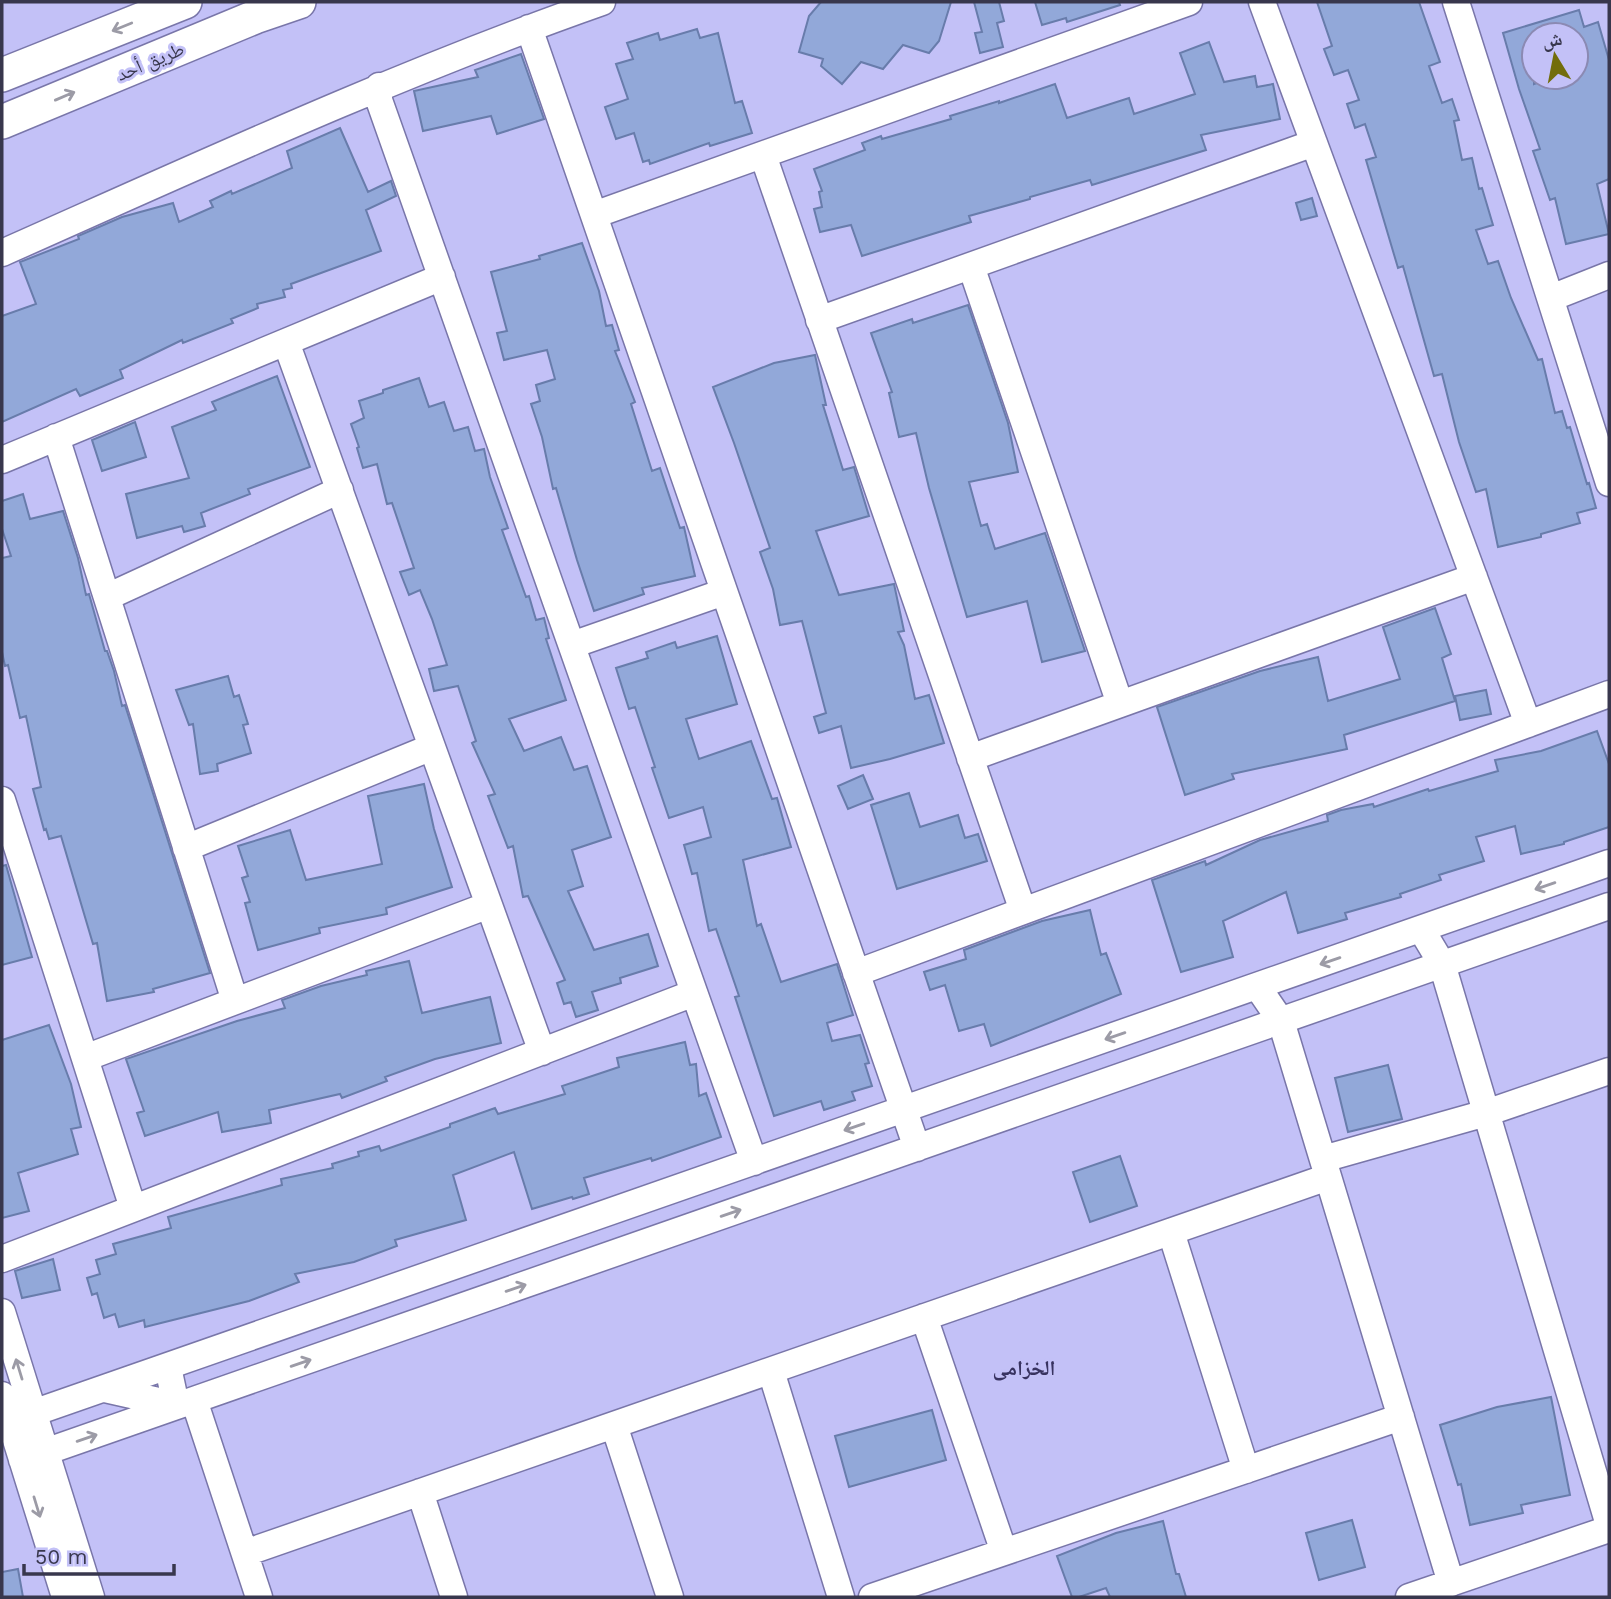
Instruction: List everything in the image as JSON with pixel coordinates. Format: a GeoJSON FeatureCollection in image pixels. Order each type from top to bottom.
{"type":"FeatureCollection","features":[{"type":"Feature","properties":{"kind":"main road"},"geometry":{"type":"LineString","coordinates":[[2,75],[185,2]]}},
{"type":"Feature","properties":{"kind":"main road","name":"طريق أحد"},"geometry":{"type":"LineString","coordinates":[[2,122],[255,17],[299,2]]}},
{"type":"Feature","properties":{"kind":"street"},"geometry":{"type":"LineString","coordinates":[[2,253],[379,86],[603,2]]}},
{"type":"Feature","properties":{"kind":"street"},"geometry":{"type":"LineString","coordinates":[[594,215],[1189,2]]}},
{"type":"Feature","properties":{"kind":"street"},"geometry":{"type":"LineString","coordinates":[[1262,2],[1528,724]]}},
{"type":"Feature","properties":{"kind":"street"},"geometry":{"type":"LineString","coordinates":[[1456,2],[1609,483]]}},
{"type":"Feature","properties":{"kind":"street"},"geometry":{"type":"LineString","coordinates":[[529,28],[917,1148]]}},
{"type":"Feature","properties":{"kind":"street"},"geometry":{"type":"LineString","coordinates":[[379,86],[379,100],[754,1162]]}},
{"type":"Feature","properties":{"kind":"street"},"geometry":{"type":"LineString","coordinates":[[819,320],[1314,143]]}},
{"type":"Feature","properties":{"kind":"street"},"geometry":{"type":"LineString","coordinates":[[762,155],[1023,911]]}},
{"type":"Feature","properties":{"kind":"street"},"geometry":{"type":"LineString","coordinates":[[971,265],[1120,704]]}},
{"type":"Feature","properties":{"kind":"street"},"geometry":{"type":"LineString","coordinates":[[1551,299],[1609,275]]}},
{"type":"Feature","properties":{"kind":"street"},"geometry":{"type":"LineString","coordinates":[[2,460],[442,277]]}},
{"type":"Feature","properties":{"kind":"street"},"geometry":{"type":"LineString","coordinates":[[286,342],[542,1052]]}},
{"type":"Feature","properties":{"kind":"street"},"geometry":{"type":"LineString","coordinates":[[56,437],[234,1001]]}},
{"type":"Feature","properties":{"kind":"street"},"geometry":{"type":"LineString","coordinates":[[107,597],[340,490]]}},
{"type":"Feature","properties":{"kind":"street"},"geometry":{"type":"LineString","coordinates":[[970,758],[1474,577]]}},
{"type":"Feature","properties":{"kind":"street"},"geometry":{"type":"LineString","coordinates":[[572,645],[724,593]]}},
{"type":"Feature","properties":{"kind":"street"},"geometry":{"type":"LineString","coordinates":[[856,974],[1609,694]]}},
{"type":"Feature","properties":{"kind":"street"},"geometry":{"type":"LineString","coordinates":[[186,848],[432,747]]}},
{"type":"Feature","properties":{"kind":"street"},"geometry":{"type":"LineString","coordinates":[[2,800],[133,1208]]}},
{"type":"Feature","properties":{"kind":"street"},"geometry":{"type":"LineString","coordinates":[[22,1418],[1609,863]]}},
{"type":"Feature","properties":{"kind":"street"},"geometry":{"type":"LineString","coordinates":[[85,1058],[489,905]]}},
{"type":"Feature","properties":{"kind":"street"},"geometry":{"type":"LineString","coordinates":[[34,1456],[1609,906]]}},
{"type":"Feature","properties":{"kind":"street"},"geometry":{"type":"LineString","coordinates":[[1409,1597],[1609,1527],[1441,964],[1421,929]]}},
{"type":"Feature","properties":{"kind":"street"},"geometry":{"type":"LineString","coordinates":[[1257,986],[1281,1021],[1451,1583]]}},
{"type":"Feature","properties":{"kind":"street"},"geometry":{"type":"LineString","coordinates":[[2,1259],[694,993]]}},
{"type":"Feature","properties":{"kind":"street"},"geometry":{"type":"LineString","coordinates":[[245,1553],[1171,1231],[1326,1168],[1609,1071]]}},
{"type":"Feature","properties":{"kind":"street"},"geometry":{"type":"LineString","coordinates":[[611,1212],[680,1231]]}},
{"type":"Feature","properties":{"kind":"street"},"geometry":{"type":"LineString","coordinates":[[1171,1231],[1246,1470]]}},
{"type":"Feature","properties":{"kind":"street"},"geometry":{"type":"LineString","coordinates":[[2,1312],[22,1418],[34,1456],[91,1597]]}},
{"type":"Feature","properties":{"kind":"street"},"geometry":{"type":"LineString","coordinates":[[924,1317],[1004,1552]]}},
{"type":"Feature","properties":{"kind":"street"},"geometry":{"type":"LineString","coordinates":[[106,1389],[176,1405],[168,1367]]}},
{"type":"Feature","properties":{"kind":"street"},"geometry":{"type":"LineString","coordinates":[[771,1370],[841,1597]]}},
{"type":"Feature","properties":{"kind":"street"},"geometry":{"type":"LineString","coordinates":[[2,1395],[22,1418]]}},
{"type":"Feature","properties":{"kind":"street"},"geometry":{"type":"LineString","coordinates":[[194,1400],[259,1597]]}},
{"type":"Feature","properties":{"kind":"street"},"geometry":{"type":"LineString","coordinates":[[872,1597],[1401,1417]]}},
{"type":"Feature","properties":{"kind":"street"},"geometry":{"type":"LineString","coordinates":[[614,1425],[670,1597]]}},
{"type":"Feature","properties":{"kind":"street"},"geometry":{"type":"LineString","coordinates":[[34,1456],[65,1597]]}},
{"type":"Feature","properties":{"kind":"street"},"geometry":{"type":"LineString","coordinates":[[420,1492],[454,1597]]}},
{"type":"Feature","properties":{"kind":"building"},"geometry":{"type":"Polygon","coordinates":[[[821,2],[951,2],[939,41],[929,53],[903,45],[883,69],[861,62],[842,84],[821,66],[823,59],[799,52],[809,16],[821,2]]]}},
{"type":"Feature","properties":{"kind":"building"},"geometry":{"type":"Polygon","coordinates":[[[974,2],[999,2],[1004,21],[997,23],[1003,47],[980,53],[975,33],[982,32],[974,2]]]}},
{"type":"Feature","properties":{"kind":"building"},"geometry":{"type":"Polygon","coordinates":[[[1035,2],[1119,2],[1120,5],[1067,22],[1066,18],[1042,25],[1035,2]]]}},
{"type":"Feature","properties":{"kind":"building"},"geometry":{"type":"Polygon","coordinates":[[[1317,2],[1419,2],[1440,62],[1429,66],[1442,103],[1452,99],[1459,120],[1454,121],[1462,160],[1472,158],[1479,189],[1482,188],[1493,225],[1476,230],[1488,264],[1498,261],[1538,360],[1542,359],[1555,413],[1562,411],[1567,428],[1570,427],[1587,484],[1589,483],[1596,508],[1577,513],[1580,523],[1541,534],[1541,537],[1498,547],[1486,489],[1476,492],[1459,442],[1442,374],[1434,376],[1403,266],[1398,268],[1366,160],[1376,157],[1365,124],[1355,128],[1347,104],[1359,100],[1348,70],[1334,75],[1324,49],[1332,46],[1317,2]]]}},
{"type":"Feature","properties":{"kind":"building"},"geometry":{"type":"Polygon","coordinates":[[[1579,10],[1582,21],[1543,21],[1579,10]]]}},
{"type":"Feature","properties":{"kind":"building"},"geometry":{"type":"Polygon","coordinates":[[[1598,22],[1609,60],[1609,179],[1597,184],[1609,234],[1566,244],[1555,198],[1550,200],[1533,151],[1540,149],[1519,89],[1503,33],[1520,28],[1520,91],[1590,91],[1590,25],[1598,22]]]}},
{"type":"Feature","properties":{"kind":"building"},"geometry":{"type":"Polygon","coordinates":[[[697,29],[700,38],[718,33],[735,103],[742,101],[752,133],[710,146],[709,143],[650,164],[649,160],[643,162],[634,133],[616,139],[605,107],[628,99],[616,64],[633,59],[627,43],[658,33],[660,40],[697,29]]]}},
{"type":"Feature","properties":{"kind":"building"},"geometry":{"type":"Polygon","coordinates":[[[1209,42],[1224,82],[1255,76],[1257,87],[1273,84],[1280,119],[1201,135],[1206,150],[1092,185],[1090,180],[1030,197],[969,216],[971,222],[862,256],[851,225],[820,232],[814,209],[822,207],[819,192],[822,191],[814,169],[865,150],[862,143],[951,119],[950,116],[1055,84],[1067,118],[1129,98],[1134,114],[1195,94],[1180,53],[1209,42]]]}},
{"type":"Feature","properties":{"kind":"building"},"geometry":{"type":"Polygon","coordinates":[[[521,54],[544,119],[497,134],[491,116],[423,131],[414,91],[478,77],[475,70],[521,54]]]}},
{"type":"Feature","properties":{"kind":"building"},"geometry":{"type":"Polygon","coordinates":[[[340,128],[368,192],[391,181],[396,196],[366,210],[381,251],[291,284],[292,288],[283,290],[285,297],[257,304],[258,308],[231,319],[233,323],[183,343],[182,340],[120,370],[123,378],[80,396],[76,389],[2,422],[2,316],[36,304],[20,262],[79,239],[78,236],[122,217],[173,203],[179,222],[213,207],[210,201],[292,168],[287,151],[340,128]]]}},
{"type":"Feature","properties":{"kind":"building"},"geometry":{"type":"Polygon","coordinates":[[[1312,198],[1317,216],[1301,220],[1296,203],[1312,198]]]}},
{"type":"Feature","properties":{"kind":"building"},"geometry":{"type":"Polygon","coordinates":[[[582,243],[599,291],[606,326],[612,325],[619,350],[615,351],[635,402],[631,404],[652,471],[660,468],[680,528],[684,527],[695,576],[642,588],[644,594],[594,611],[556,488],[553,489],[542,437],[531,404],[540,401],[536,385],[555,379],[547,350],[504,360],[497,333],[507,331],[491,272],[540,259],[539,256],[582,243]]]}},
{"type":"Feature","properties":{"kind":"building"},"geometry":{"type":"Polygon","coordinates":[[[968,305],[1008,423],[1018,472],[969,482],[981,526],[987,524],[995,549],[1045,533],[1085,651],[1042,662],[1027,601],[967,617],[929,488],[916,433],[899,437],[889,393],[892,392],[871,333],[968,305]]]}},
{"type":"Feature","properties":{"kind":"building"},"geometry":{"type":"Polygon","coordinates":[[[815,355],[826,405],[823,405],[843,470],[854,467],[869,516],[816,531],[839,595],[894,584],[904,631],[898,632],[904,645],[915,699],[929,695],[944,743],[851,768],[841,726],[819,733],[814,717],[826,713],[802,621],[780,625],[773,589],[760,552],[770,548],[713,387],[774,363],[815,355]]]}},
{"type":"Feature","properties":{"kind":"building"},"geometry":{"type":"Polygon","coordinates":[[[277,376],[310,467],[248,489],[250,494],[201,513],[205,526],[184,532],[182,526],[137,538],[126,494],[189,478],[172,427],[216,410],[212,402],[277,376]]]}},
{"type":"Feature","properties":{"kind":"building"},"geometry":{"type":"Polygon","coordinates":[[[419,378],[429,407],[444,402],[454,431],[468,427],[475,451],[484,449],[490,477],[508,528],[502,530],[536,620],[544,618],[549,638],[546,639],[566,700],[509,719],[524,751],[561,737],[574,770],[587,766],[611,837],[572,850],[583,886],[568,891],[594,950],[648,934],[658,966],[620,978],[621,983],[592,992],[598,1010],[576,1017],[571,1002],[564,1004],[557,983],[565,980],[528,896],[523,897],[513,846],[508,848],[488,796],[495,794],[472,743],[476,741],[458,686],[434,691],[429,669],[447,665],[420,590],[409,595],[400,572],[414,568],[392,503],[387,504],[377,464],[363,468],[351,424],[364,418],[359,401],[419,378]]]}},
{"type":"Feature","properties":{"kind":"building"},"geometry":{"type":"Polygon","coordinates":[[[135,422],[146,457],[102,471],[92,440],[135,422]]]}},
{"type":"Feature","properties":{"kind":"building"},"geometry":{"type":"Polygon","coordinates":[[[23,494],[30,519],[63,511],[86,595],[89,594],[105,651],[114,671],[122,706],[125,705],[210,973],[153,989],[154,992],[107,1001],[97,943],[93,944],[61,836],[49,839],[33,789],[41,787],[26,716],[20,718],[8,665],[5,666],[2,652],[2,558],[11,556],[2,529],[2,501],[23,494]]]}},
{"type":"Feature","properties":{"kind":"building"},"geometry":{"type":"Polygon","coordinates":[[[1435,608],[1451,654],[1442,658],[1455,701],[1344,735],[1347,749],[1232,774],[1234,779],[1185,795],[1157,707],[1260,671],[1318,657],[1328,701],[1400,679],[1383,627],[1435,608]]]}},
{"type":"Feature","properties":{"kind":"building"},"geometry":{"type":"Polygon","coordinates":[[[717,636],[737,704],[686,719],[699,759],[751,741],[772,799],[777,798],[791,847],[743,860],[757,926],[761,924],[781,982],[837,964],[853,1015],[827,1023],[832,1041],[860,1035],[869,1063],[865,1064],[872,1086],[852,1092],[855,1100],[824,1110],[821,1101],[774,1116],[735,997],[739,996],[716,929],[709,931],[697,873],[692,874],[684,845],[711,837],[703,807],[669,818],[635,707],[629,709],[616,668],[648,658],[646,652],[675,642],[677,648],[717,636]]]}},
{"type":"Feature","properties":{"kind":"building"},"geometry":{"type":"Polygon","coordinates":[[[228,676],[234,697],[239,695],[248,724],[243,725],[251,753],[217,764],[218,771],[200,774],[193,724],[189,725],[176,690],[228,676]]]}},
{"type":"Feature","properties":{"kind":"building"},"geometry":{"type":"Polygon","coordinates":[[[1486,690],[1491,714],[1460,720],[1455,696],[1486,690]]]}},
{"type":"Feature","properties":{"kind":"building"},"geometry":{"type":"Polygon","coordinates":[[[1597,731],[1609,764],[1609,827],[1564,844],[1521,854],[1515,826],[1476,837],[1484,861],[1439,875],[1441,880],[1400,894],[1401,897],[1345,913],[1347,919],[1298,933],[1286,892],[1223,921],[1233,957],[1181,972],[1152,880],[1205,861],[1206,865],[1260,840],[1328,821],[1327,815],[1341,810],[1373,804],[1374,807],[1428,789],[1429,791],[1498,771],[1495,760],[1541,751],[1597,731]]]}},
{"type":"Feature","properties":{"kind":"building"},"geometry":{"type":"Polygon","coordinates":[[[863,775],[873,799],[848,809],[838,786],[863,775]]]}},
{"type":"Feature","properties":{"kind":"building"},"geometry":{"type":"Polygon","coordinates":[[[424,784],[434,829],[452,887],[386,908],[387,914],[319,928],[320,933],[258,950],[245,903],[250,902],[242,878],[248,876],[238,846],[290,830],[306,880],[382,864],[368,796],[424,784]]]}},
{"type":"Feature","properties":{"kind":"building"},"geometry":{"type":"Polygon","coordinates":[[[909,793],[920,827],[958,815],[965,838],[978,834],[987,861],[897,889],[871,805],[909,793]]]}},
{"type":"Feature","properties":{"kind":"building"},"geometry":{"type":"Polygon","coordinates":[[[6,865],[32,957],[2,965],[2,866],[6,865]]]}},
{"type":"Feature","properties":{"kind":"building"},"geometry":{"type":"Polygon","coordinates":[[[1090,910],[1101,955],[1106,953],[1121,994],[991,1046],[984,1024],[959,1031],[945,985],[930,990],[924,972],[966,959],[964,950],[1042,921],[1090,910]]]}},
{"type":"Feature","properties":{"kind":"building"},"geometry":{"type":"Polygon","coordinates":[[[409,961],[422,1013],[490,997],[501,1043],[435,1059],[385,1077],[387,1081],[342,1098],[340,1094],[269,1110],[271,1123],[222,1132],[218,1112],[145,1136],[137,1113],[144,1111],[126,1059],[237,1021],[285,1008],[282,1000],[321,986],[367,975],[366,971],[409,961]]]}},
{"type":"Feature","properties":{"kind":"building"},"geometry":{"type":"Polygon","coordinates":[[[49,1025],[71,1084],[81,1127],[71,1129],[78,1154],[18,1173],[29,1211],[2,1218],[2,1040],[49,1025]]]}},
{"type":"Feature","properties":{"kind":"building"},"geometry":{"type":"Polygon","coordinates":[[[685,1042],[690,1065],[696,1064],[699,1096],[706,1093],[721,1137],[652,1161],[651,1158],[584,1178],[589,1194],[532,1209],[514,1152],[453,1175],[466,1220],[395,1240],[397,1246],[354,1262],[295,1274],[299,1282],[249,1301],[145,1327],[144,1320],[119,1327],[115,1314],[104,1318],[97,1293],[92,1295],[87,1278],[100,1274],[96,1260],[116,1254],[113,1244],[171,1228],[168,1217],[282,1185],[281,1179],[333,1168],[332,1164],[359,1156],[358,1152],[379,1146],[381,1151],[495,1108],[498,1114],[565,1094],[562,1086],[619,1067],[617,1058],[685,1042]]]}},
{"type":"Feature","properties":{"kind":"building"},"geometry":{"type":"Polygon","coordinates":[[[1388,1065],[1402,1119],[1348,1132],[1335,1078],[1388,1065]]]}},
{"type":"Feature","properties":{"kind":"building"},"geometry":{"type":"Polygon","coordinates":[[[1120,1156],[1137,1206],[1090,1222],[1073,1172],[1120,1156]]]}},
{"type":"Feature","properties":{"kind":"building"},"geometry":{"type":"Polygon","coordinates":[[[53,1259],[60,1290],[22,1298],[15,1271],[53,1259]]]}},
{"type":"Feature","properties":{"kind":"building"},"geometry":{"type":"Polygon","coordinates":[[[1551,1397],[1570,1495],[1521,1505],[1523,1513],[1470,1525],[1461,1484],[1458,1485],[1440,1425],[1497,1407],[1551,1397]]]}},
{"type":"Feature","properties":{"kind":"building"},"geometry":{"type":"Polygon","coordinates":[[[932,1410],[946,1460],[849,1487],[835,1436],[932,1410]]]}},
{"type":"Feature","properties":{"kind":"building"},"geometry":{"type":"Polygon","coordinates":[[[1352,1520],[1365,1567],[1319,1580],[1306,1533],[1352,1520]]]}},
{"type":"Feature","properties":{"kind":"building"},"geometry":{"type":"Polygon","coordinates":[[[1163,1521],[1176,1574],[1179,1574],[1186,1597],[1110,1597],[1106,1588],[1072,1597],[1057,1556],[1116,1533],[1163,1521]]]}},
{"type":"Feature","properties":{"kind":"building"},"geometry":{"type":"Polygon","coordinates":[[[18,1569],[23,1597],[2,1597],[2,1572],[18,1569]]]}},
{"type":"Feature","properties":{"kind":"district","name":"الخزامى"},"geometry":{"type":"Point","coordinates":[1024,1368]}}]}
